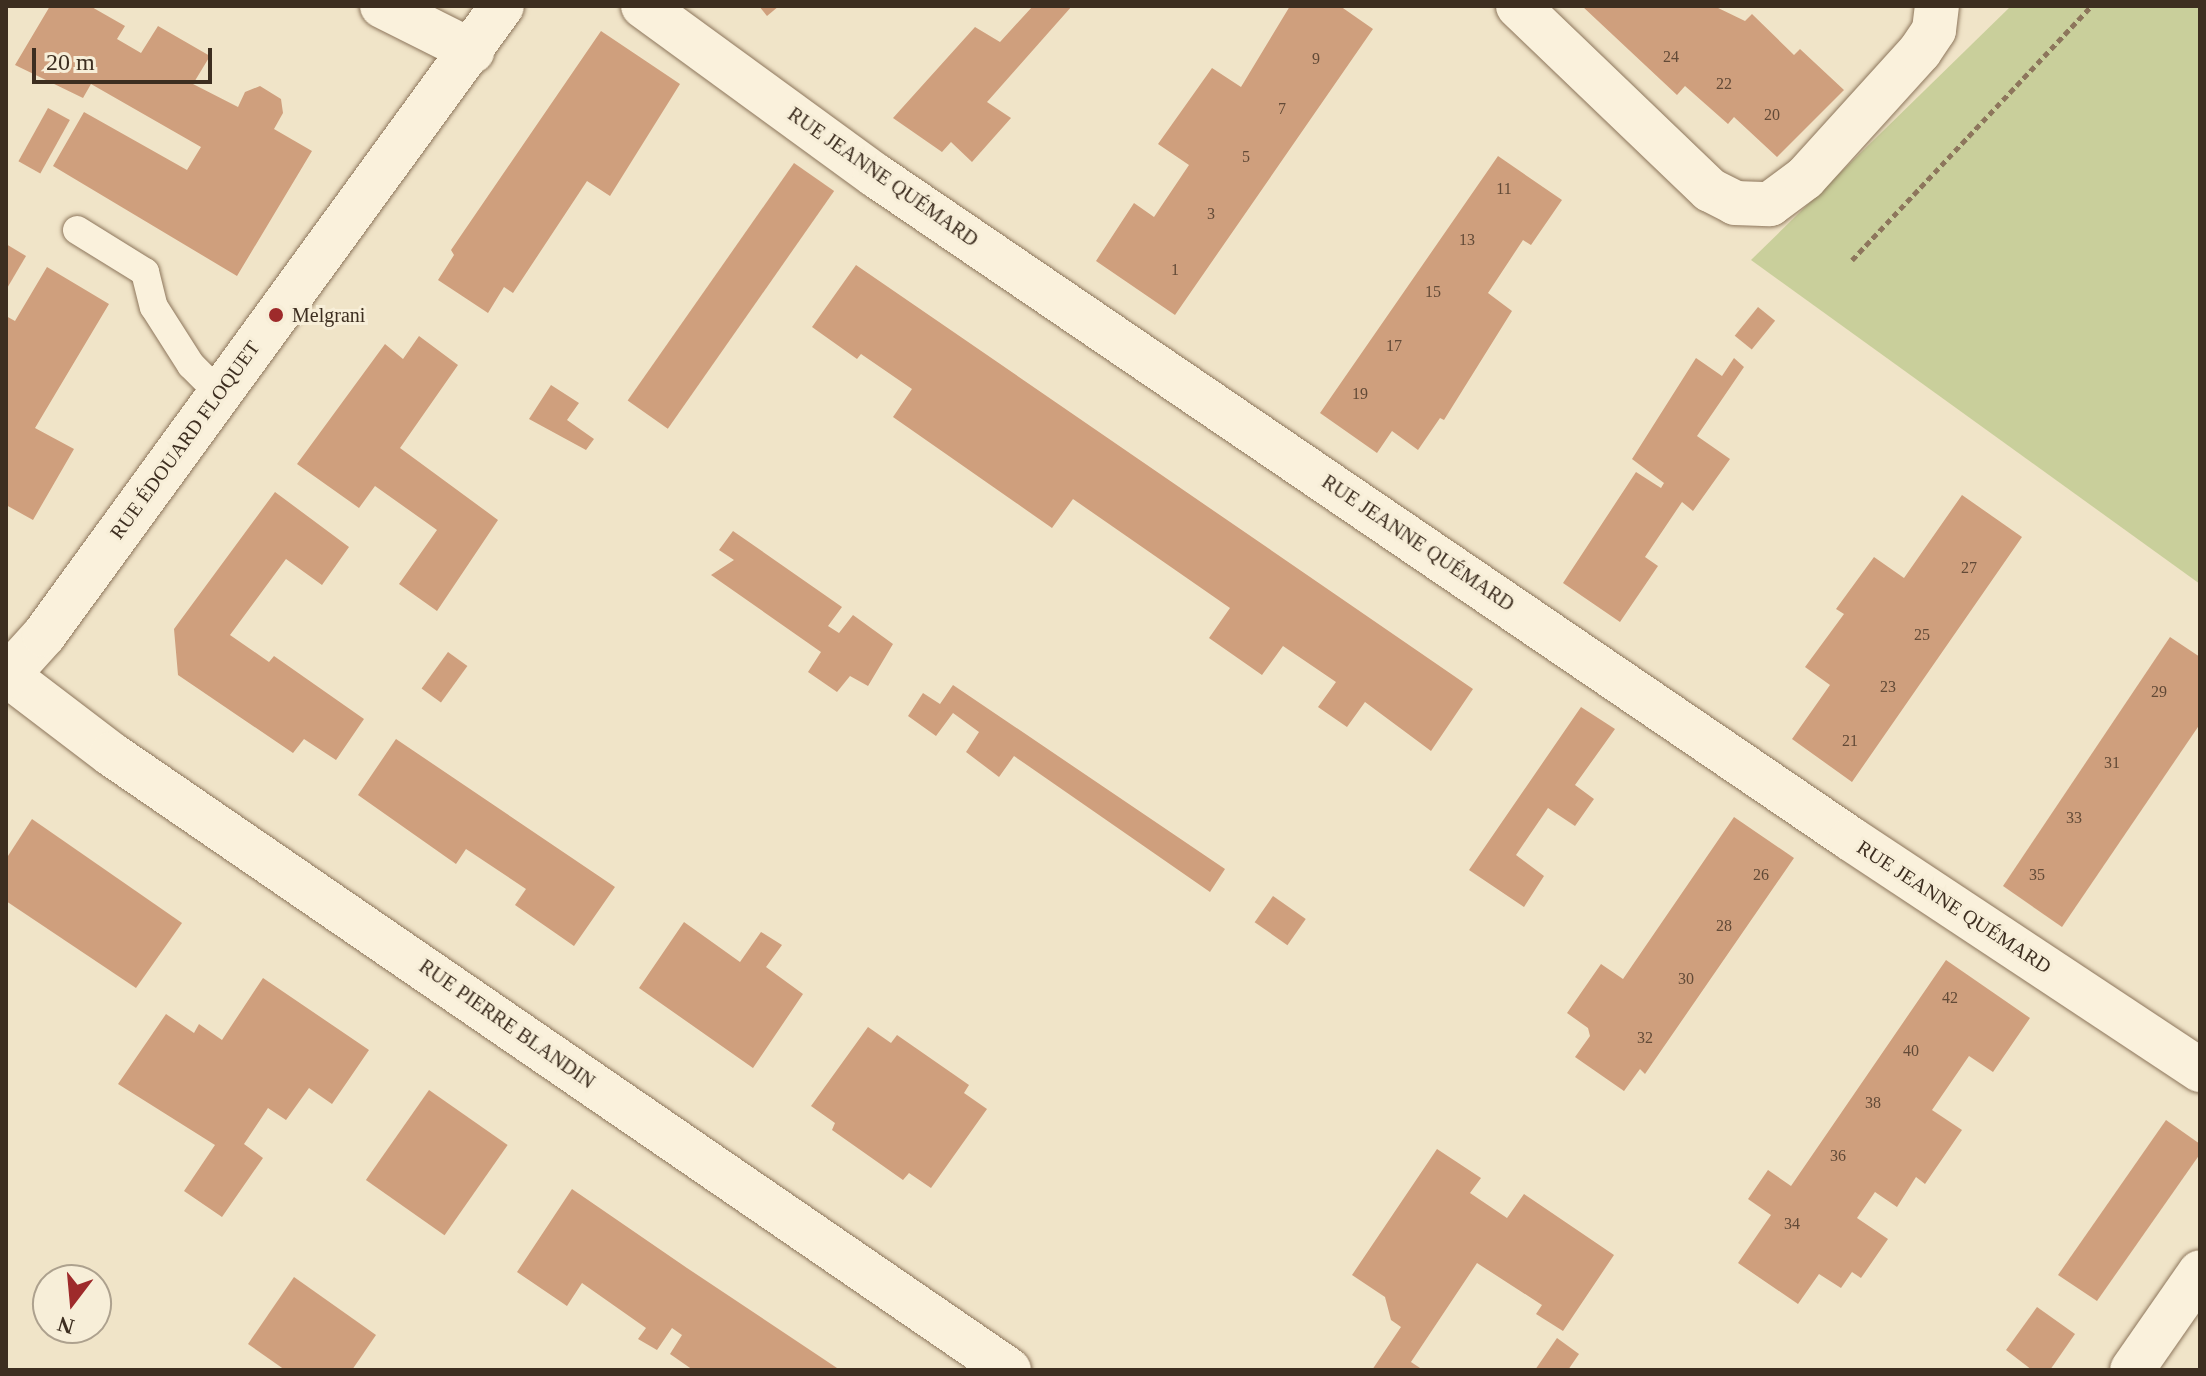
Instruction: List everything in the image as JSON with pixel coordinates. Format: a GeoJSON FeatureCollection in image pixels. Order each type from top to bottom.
{"type":"FeatureCollection","features":[{"type":"Feature","properties":{"kind":"street"},"geometry":{"type":"LineString","coordinates":[[382,6],[472,51]]}},
{"type":"Feature","properties":{"kind":"street","name":"RUE ÉDOUARD FLOQUET"},"geometry":{"type":"LineString","coordinates":[[6,675],[44,635],[502,6]]}},
{"type":"Feature","properties":{"kind":"street","name":"RUE JEANNE QUÉMARD"},"geometry":{"type":"LineString","coordinates":[[643,6],[875,175],[1851,839],[2200,1070]]}},
{"type":"Feature","properties":{"kind":"street"},"geometry":{"type":"LineString","coordinates":[[1518,6],[1710,190],[1735,203],[1770,204],[1805,178],[1920,51],[1934,30],[1937,6]]}},
{"type":"Feature","properties":{"kind":"street","name":"RUE PIERRE BLANDIN"},"geometry":{"type":"LineString","coordinates":[[6,675],[111,754],[1009,1370]]}},
{"type":"Feature","properties":{"kind":"street"},"geometry":{"type":"LineString","coordinates":[[2132,1370],[2200,1272]]}},
{"type":"Feature","properties":{"kind":"lane"},"geometry":{"type":"LineString","coordinates":[[77,230],[145,272],[154,307],[191,365],[219,393]]}},
{"type":"Feature","properties":{"kind":"path"},"geometry":{"type":"LineString","coordinates":[[1852,260],[2091,6]]}},
{"type":"Feature","properties":{"kind":"green space"},"geometry":{"type":"Polygon","coordinates":[[[2011,6],[2200,6],[2200,584],[1751,260],[2011,6]]]}},
{"type":"Feature","properties":{"kind":"building"},"geometry":{"type":"Polygon","coordinates":[[[50,6],[90,6],[125,26],[117,39],[141,53],[158,26],[210,56],[193,84],[238,107],[245,92],[260,86],[281,99],[283,113],[274,129],[312,151],[237,276],[53,166],[84,112],[187,170],[201,147],[91,84],[83,98],[15,65],[50,6]]]}},
{"type":"Feature","properties":{"kind":"building"},"geometry":{"type":"Polygon","coordinates":[[[759,6],[779,6],[767,16],[759,6]]]}},
{"type":"Feature","properties":{"kind":"building"},"geometry":{"type":"Polygon","coordinates":[[[1033,6],[1072,6],[987,102],[1011,118],[972,162],[951,142],[942,152],[893,118],[975,27],[1000,42],[1033,6]]]}},
{"type":"Feature","properties":{"kind":"building"},"geometry":{"type":"Polygon","coordinates":[[[1290,6],[1340,6],[1373,29],[1175,315],[1096,261],[1134,203],[1154,217],[1189,165],[1158,144],[1212,68],[1241,87],[1290,6]]]}},
{"type":"Feature","properties":{"kind":"building"},"geometry":{"type":"Polygon","coordinates":[[[1582,6],[1714,6],[1745,21],[1752,14],[1794,55],[1800,49],[1844,90],[1777,157],[1734,117],[1728,124],[1685,86],[1677,95],[1582,6]]]}},
{"type":"Feature","properties":{"kind":"building"},"geometry":{"type":"Polygon","coordinates":[[[601,31],[680,84],[610,196],[587,181],[513,293],[504,287],[488,313],[438,280],[454,255],[451,250],[601,31]]]}},
{"type":"Feature","properties":{"kind":"building"},"geometry":{"type":"Polygon","coordinates":[[[48,108],[70,120],[40,173],[18,161],[48,108]]]}},
{"type":"Feature","properties":{"kind":"building"},"geometry":{"type":"Polygon","coordinates":[[[1498,156],[1562,200],[1531,245],[1523,240],[1488,293],[1512,311],[1444,420],[1440,418],[1418,450],[1392,431],[1377,453],[1320,413],[1498,156]]]}},
{"type":"Feature","properties":{"kind":"building"},"geometry":{"type":"Polygon","coordinates":[[[794,163],[834,191],[668,429],[628,401],[794,163]]]}},
{"type":"Feature","properties":{"kind":"building"},"geometry":{"type":"Polygon","coordinates":[[[6,244],[26,256],[6,290],[6,244]]]}},
{"type":"Feature","properties":{"kind":"building"},"geometry":{"type":"Polygon","coordinates":[[[856,265],[1473,689],[1431,751],[1365,702],[1347,727],[1318,707],[1336,682],[1283,646],[1262,675],[1209,638],[1230,608],[1073,499],[1052,528],[893,417],[912,389],[861,354],[857,359],[812,327],[856,265]]]}},
{"type":"Feature","properties":{"kind":"building"},"geometry":{"type":"Polygon","coordinates":[[[47,267],[109,304],[35,428],[74,449],[33,520],[6,505],[6,316],[15,321],[47,267]]]}},
{"type":"Feature","properties":{"kind":"building"},"geometry":{"type":"Polygon","coordinates":[[[1758,307],[1775,321],[1752,350],[1735,336],[1758,307]]]}},
{"type":"Feature","properties":{"kind":"building"},"geometry":{"type":"Polygon","coordinates":[[[419,336],[458,365],[400,448],[498,520],[437,611],[399,584],[437,530],[375,486],[359,508],[297,464],[385,344],[403,359],[419,336]]]}},
{"type":"Feature","properties":{"kind":"building"},"geometry":{"type":"Polygon","coordinates":[[[1696,358],[1722,376],[1734,358],[1744,367],[1697,436],[1730,459],[1693,511],[1682,502],[1645,557],[1658,566],[1620,622],[1563,583],[1636,472],[1661,488],[1664,483],[1632,459],[1696,358]]]}},
{"type":"Feature","properties":{"kind":"building"},"geometry":{"type":"Polygon","coordinates":[[[551,385],[579,403],[567,420],[594,439],[586,450],[529,419],[551,385]]]}},
{"type":"Feature","properties":{"kind":"building"},"geometry":{"type":"Polygon","coordinates":[[[275,492],[349,547],[322,585],[286,559],[230,635],[269,662],[274,656],[364,719],[336,760],[304,739],[293,753],[178,675],[174,629],[275,492]]]}},
{"type":"Feature","properties":{"kind":"building"},"geometry":{"type":"Polygon","coordinates":[[[1962,495],[2022,537],[1852,782],[1792,739],[1830,685],[1805,667],[1844,614],[1836,609],[1874,557],[1904,578],[1962,495]]]}},
{"type":"Feature","properties":{"kind":"building"},"geometry":{"type":"Polygon","coordinates":[[[733,531],[842,607],[828,626],[839,633],[853,615],[893,644],[868,686],[850,676],[837,692],[808,672],[821,652],[711,575],[734,560],[719,550],[733,531]]]}},
{"type":"Feature","properties":{"kind":"building"},"geometry":{"type":"Polygon","coordinates":[[[2170,637],[2200,657],[2200,724],[2062,927],[2003,886],[2170,637]]]}},
{"type":"Feature","properties":{"kind":"building"},"geometry":{"type":"Polygon","coordinates":[[[448,652],[467,666],[441,703],[422,688],[448,652]]]}},
{"type":"Feature","properties":{"kind":"building"},"geometry":{"type":"Polygon","coordinates":[[[953,685],[1225,869],[1210,892],[1014,756],[999,777],[966,752],[979,732],[953,713],[936,736],[908,716],[923,693],[940,704],[953,685]]]}},
{"type":"Feature","properties":{"kind":"building"},"geometry":{"type":"Polygon","coordinates":[[[1581,707],[1615,729],[1575,785],[1594,799],[1575,826],[1548,808],[1516,855],[1544,876],[1524,907],[1469,870],[1581,707]]]}},
{"type":"Feature","properties":{"kind":"building"},"geometry":{"type":"Polygon","coordinates":[[[396,739],[615,887],[574,946],[515,905],[526,889],[466,849],[456,864],[358,795],[396,739]]]}},
{"type":"Feature","properties":{"kind":"building"},"geometry":{"type":"Polygon","coordinates":[[[1734,817],[1794,858],[1645,1074],[1640,1069],[1624,1091],[1575,1057],[1590,1036],[1588,1028],[1567,1013],[1601,964],[1623,979],[1734,817]]]}},
{"type":"Feature","properties":{"kind":"building"},"geometry":{"type":"Polygon","coordinates":[[[32,819],[182,923],[136,988],[6,901],[6,859],[32,819]]]}},
{"type":"Feature","properties":{"kind":"building"},"geometry":{"type":"Polygon","coordinates":[[[1273,896],[1306,919],[1287,945],[1255,922],[1273,896]]]}},
{"type":"Feature","properties":{"kind":"building"},"geometry":{"type":"Polygon","coordinates":[[[684,922],[740,962],[761,932],[782,945],[766,967],[803,994],[753,1068],[639,988],[684,922]]]}},
{"type":"Feature","properties":{"kind":"building"},"geometry":{"type":"Polygon","coordinates":[[[1946,960],[2030,1018],[1993,1072],[1969,1056],[1932,1110],[1962,1130],[1925,1184],[1916,1177],[1897,1207],[1875,1192],[1857,1218],[1888,1239],[1861,1278],[1852,1272],[1841,1288],[1819,1274],[1798,1304],[1738,1263],[1771,1215],[1748,1199],[1768,1170],[1791,1186],[1946,960]]]}},
{"type":"Feature","properties":{"kind":"building"},"geometry":{"type":"Polygon","coordinates":[[[263,978],[369,1050],[332,1104],[309,1088],[286,1120],[268,1108],[244,1144],[263,1158],[222,1217],[184,1191],[215,1145],[118,1084],[166,1014],[194,1033],[199,1024],[222,1040],[263,978]]]}},
{"type":"Feature","properties":{"kind":"building"},"geometry":{"type":"Polygon","coordinates":[[[868,1027],[891,1043],[897,1035],[969,1085],[964,1093],[987,1109],[931,1188],[909,1173],[903,1180],[832,1130],[835,1123],[811,1106],[868,1027]]]}},
{"type":"Feature","properties":{"kind":"building"},"geometry":{"type":"Polygon","coordinates":[[[429,1090],[508,1145],[445,1235],[366,1180],[429,1090]]]}},
{"type":"Feature","properties":{"kind":"building"},"geometry":{"type":"Polygon","coordinates":[[[2166,1120],[2200,1144],[2200,1154],[2097,1301],[2058,1275],[2166,1120]]]}},
{"type":"Feature","properties":{"kind":"building"},"geometry":{"type":"Polygon","coordinates":[[[1437,1149],[1481,1178],[1470,1193],[1507,1218],[1524,1194],[1614,1255],[1563,1331],[1536,1314],[1542,1305],[1477,1263],[1411,1362],[1423,1370],[1372,1370],[1401,1327],[1391,1320],[1385,1297],[1352,1275],[1437,1149]]]}},
{"type":"Feature","properties":{"kind":"building"},"geometry":{"type":"Polygon","coordinates":[[[572,1189],[840,1370],[693,1370],[670,1354],[682,1335],[672,1328],[657,1350],[638,1339],[646,1328],[582,1283],[567,1306],[517,1272],[572,1189]]]}},
{"type":"Feature","properties":{"kind":"building"},"geometry":{"type":"Polygon","coordinates":[[[294,1277],[376,1335],[352,1370],[285,1370],[248,1344],[294,1277]]]}},
{"type":"Feature","properties":{"kind":"building"},"geometry":{"type":"Polygon","coordinates":[[[2037,1307],[2075,1334],[2050,1370],[2032,1370],[2006,1350],[2037,1307]]]}},
{"type":"Feature","properties":{"kind":"building"},"geometry":{"type":"Polygon","coordinates":[[[1557,1338],[1579,1354],[1568,1370],[1535,1370],[1557,1338]]]}},
{"type":"Feature","properties":{"kind":"place","name":"Melgrani"},"geometry":{"type":"Point","coordinates":[276,315]}}]}
